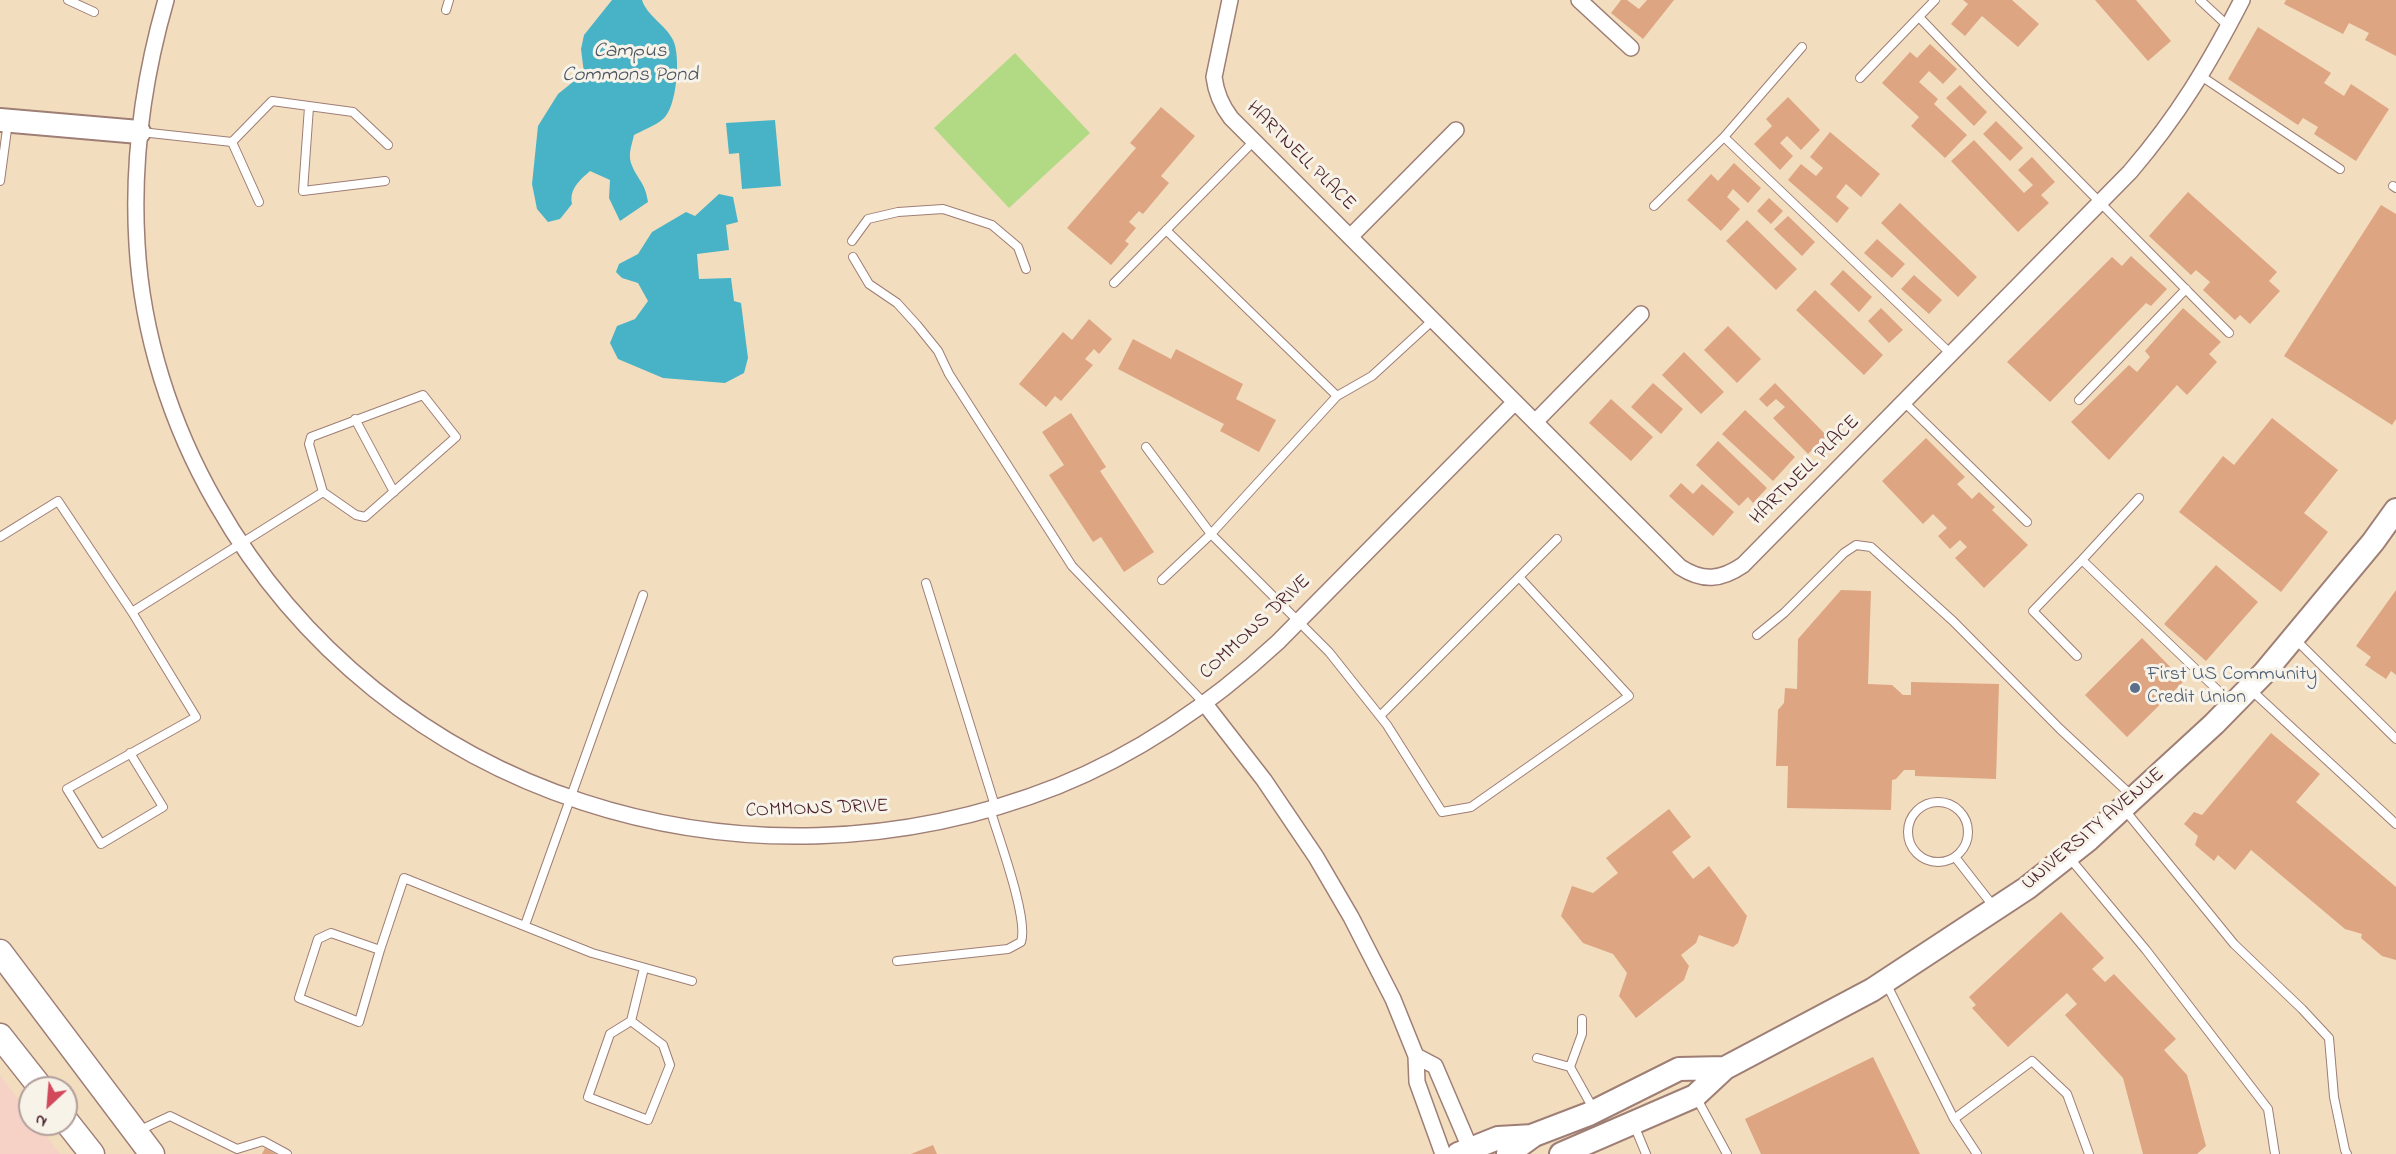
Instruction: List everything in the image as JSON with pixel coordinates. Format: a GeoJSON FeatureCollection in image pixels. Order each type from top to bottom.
{"type":"FeatureCollection","features":[{"type":"Feature","properties":{"kind":"main road"},"geometry":{"type":"LineString","coordinates":[[0,952],[152,1154]]}},
{"type":"Feature","properties":{"kind":"main road"},"geometry":{"type":"LineString","coordinates":[[0,1036],[31,1076]]}},
{"type":"Feature","properties":{"kind":"main road"},"geometry":{"type":"LineString","coordinates":[[78,1136],[92,1154]]}},
{"type":"Feature","properties":{"kind":"street","name":"COMMONS DRIVE"},"geometry":{"type":"LineString","coordinates":[[166,0],[144,94],[139,132],[135,182],[137,248],[146,313],[162,377],[176,419],[202,479],[259,573],[302,623],[357,677],[400,710],[455,746],[498,768],[572,798],[633,817],[728,833],[776,836],[848,835],[896,830],[992,809],[1058,786],[1102,766],[1144,743],[1205,704],[1242,674],[1299,621],[1515,402]]}},
{"type":"Feature","properties":{"kind":"street","name":"HARTNELL PLACE"},"geometry":{"type":"LineString","coordinates":[[1230,0],[1214,77],[1215,90],[1222,105],[1254,141],[1680,567],[1692,575],[1705,578],[1721,577],[1743,565],[2130,172],[2161,136],[2201,76],[2242,0]]}},
{"type":"Feature","properties":{"kind":"street"},"geometry":{"type":"LineString","coordinates":[[1579,0],[1631,48]]}},
{"type":"Feature","properties":{"kind":"street"},"geometry":{"type":"LineString","coordinates":[[4,120],[139,132]]}},
{"type":"Feature","properties":{"kind":"street","name":"HARTNELL PLACE"},"geometry":{"type":"LineString","coordinates":[[1350,237],[1456,130]]}},
{"type":"Feature","properties":{"kind":"street"},"geometry":{"type":"LineString","coordinates":[[1535,422],[1641,314]]}},
{"type":"Feature","properties":{"kind":"street","name":"UNIVERSITY AVENUE"},"geometry":{"type":"LineString","coordinates":[[1561,1154],[1695,1096],[1725,1068],[1885,981],[2027,888],[2129,803],[2233,705],[2293,638],[2373,542],[2396,510]]}},
{"type":"Feature","properties":{"kind":"street"},"geometry":{"type":"LineString","coordinates":[[1205,704],[1264,780],[1316,857],[1351,917],[1393,999],[1416,1056],[1417,1082],[1443,1154]]}},
{"type":"Feature","properties":{"kind":"street"},"geometry":{"type":"LineString","coordinates":[[1416,1056],[1435,1066],[1466,1152]]}},
{"type":"Feature","properties":{"kind":"street","name":"UNIVERSITY AVENUE"},"geometry":{"type":"LineString","coordinates":[[1508,1154],[1534,1135],[1594,1111],[1679,1069],[1725,1068]]}},
{"type":"Feature","properties":{"kind":"street","name":"UNIVERSITY AVENUE"},"geometry":{"type":"LineString","coordinates":[[1466,1152],[1498,1138],[1534,1135]]}},
{"type":"Feature","properties":{"kind":"lane"},"geometry":{"type":"LineString","coordinates":[[68,0],[94,12]]}},
{"type":"Feature","properties":{"kind":"lane"},"geometry":{"type":"LineString","coordinates":[[446,10],[449,0]]}},
{"type":"Feature","properties":{"kind":"lane"},"geometry":{"type":"LineString","coordinates":[[1860,78],[1935,0]]}},
{"type":"Feature","properties":{"kind":"lane"},"geometry":{"type":"LineString","coordinates":[[2200,0],[2229,26]]}},
{"type":"Feature","properties":{"kind":"lane"},"geometry":{"type":"LineString","coordinates":[[1919,17],[2229,333]]}},
{"type":"Feature","properties":{"kind":"lane"},"geometry":{"type":"LineString","coordinates":[[1654,206],[1724,137],[1802,46]]}},
{"type":"Feature","properties":{"kind":"lane"},"geometry":{"type":"LineString","coordinates":[[2201,76],[2340,169]]}},
{"type":"Feature","properties":{"kind":"lane"},"geometry":{"type":"LineString","coordinates":[[232,142],[272,101],[352,112],[388,145]]}},
{"type":"Feature","properties":{"kind":"lane"},"geometry":{"type":"LineString","coordinates":[[309,107],[303,191],[385,181]]}},
{"type":"Feature","properties":{"kind":"lane"},"geometry":{"type":"LineString","coordinates":[[0,181],[4,120]]}},
{"type":"Feature","properties":{"kind":"lane"},"geometry":{"type":"LineString","coordinates":[[139,132],[232,142]]}},
{"type":"Feature","properties":{"kind":"lane"},"geometry":{"type":"LineString","coordinates":[[1724,137],[1951,354]]}},
{"type":"Feature","properties":{"kind":"lane"},"geometry":{"type":"LineString","coordinates":[[1114,283],[1254,141]]}},
{"type":"Feature","properties":{"kind":"lane"},"geometry":{"type":"LineString","coordinates":[[232,142],[259,202]]}},
{"type":"Feature","properties":{"kind":"lane"},"geometry":{"type":"LineString","coordinates":[[852,241],[868,219],[898,212],[943,208],[992,225],[1018,248],[1026,269]]}},
{"type":"Feature","properties":{"kind":"lane"},"geometry":{"type":"LineString","coordinates":[[1166,230],[1337,396]]}},
{"type":"Feature","properties":{"kind":"lane"},"geometry":{"type":"LineString","coordinates":[[852,257],[869,284],[897,303],[938,351],[949,374],[1072,566],[1205,704]]}},
{"type":"Feature","properties":{"kind":"lane"},"geometry":{"type":"LineString","coordinates":[[2079,400],[2186,289]]}},
{"type":"Feature","properties":{"kind":"lane"},"geometry":{"type":"LineString","coordinates":[[1162,580],[1211,534],[1337,396],[1372,376],[1433,320]]}},
{"type":"Feature","properties":{"kind":"lane"},"geometry":{"type":"LineString","coordinates":[[423,395],[456,437],[366,517],[356,515],[323,492],[309,444],[311,437],[355,419],[423,395]]}},
{"type":"Feature","properties":{"kind":"lane"},"geometry":{"type":"LineString","coordinates":[[1904,402],[2027,522]]}},
{"type":"Feature","properties":{"kind":"lane"},"geometry":{"type":"LineString","coordinates":[[355,419],[394,492]]}},
{"type":"Feature","properties":{"kind":"lane"},"geometry":{"type":"LineString","coordinates":[[1146,447],[1211,534],[1329,652],[1380,716],[1442,812],[1471,807],[1629,696],[1519,577]]}},
{"type":"Feature","properties":{"kind":"lane"},"geometry":{"type":"LineString","coordinates":[[132,612],[323,492]]}},
{"type":"Feature","properties":{"kind":"lane"},"geometry":{"type":"LineString","coordinates":[[2077,656],[2033,611],[2139,498]]}},
{"type":"Feature","properties":{"kind":"lane"},"geometry":{"type":"LineString","coordinates":[[0,537],[58,501],[132,612],[196,717],[130,753],[67,789],[101,844],[163,807],[130,753]]}},
{"type":"Feature","properties":{"kind":"lane"},"geometry":{"type":"LineString","coordinates":[[1380,716],[1557,539]]}},
{"type":"Feature","properties":{"kind":"lane"},"geometry":{"type":"LineString","coordinates":[[1757,635],[1784,613],[1844,553],[1856,546],[1871,547],[1953,621],[2060,729],[2129,803],[2234,944],[2302,1009],[2328,1038],[2334,1097],[2347,1154]]}},
{"type":"Feature","properties":{"kind":"lane"},"geometry":{"type":"LineString","coordinates":[[2082,560],[2233,705]]}},
{"type":"Feature","properties":{"kind":"lane"},"geometry":{"type":"LineString","coordinates":[[897,961],[1008,949],[1021,942],[1023,934],[992,809],[926,583]]}},
{"type":"Feature","properties":{"kind":"lane"},"geometry":{"type":"LineString","coordinates":[[525,925],[643,595]]}},
{"type":"Feature","properties":{"kind":"lane"},"geometry":{"type":"LineString","coordinates":[[2293,638],[2396,740]]}},
{"type":"Feature","properties":{"kind":"lane"},"geometry":{"type":"LineString","coordinates":[[2249,688],[2396,824]]}},
{"type":"Feature","properties":{"kind":"lane"},"geometry":{"type":"LineString","coordinates":[[1931,803],[1943,803],[1954,807],[1962,815],[1967,826],[1967,838],[1963,849],[1955,857],[1944,862],[1932,862],[1921,858],[1913,849],[1908,839],[1908,827],[1912,816],[1920,807],[1931,803]]}},
{"type":"Feature","properties":{"kind":"lane"},"geometry":{"type":"LineString","coordinates":[[2068,856],[2146,950],[2268,1109],[2275,1154]]}},
{"type":"Feature","properties":{"kind":"lane"},"geometry":{"type":"LineString","coordinates":[[1955,857],[1995,909]]}},
{"type":"Feature","properties":{"kind":"lane"},"geometry":{"type":"LineString","coordinates":[[380,950],[331,933],[318,939],[299,998],[359,1022],[404,878],[592,953],[692,981]]}},
{"type":"Feature","properties":{"kind":"lane"},"geometry":{"type":"LineString","coordinates":[[631,1021],[663,1046],[670,1065],[648,1120],[588,1097],[610,1034],[631,1021],[644,968]]}},
{"type":"Feature","properties":{"kind":"lane"},"geometry":{"type":"LineString","coordinates":[[1885,981],[1954,1119],[1977,1154]]}},
{"type":"Feature","properties":{"kind":"lane"},"geometry":{"type":"LineString","coordinates":[[1570,1067],[1582,1034],[1582,1019]]}},
{"type":"Feature","properties":{"kind":"lane"},"geometry":{"type":"LineString","coordinates":[[1537,1058],[1570,1067],[1594,1111]]}},
{"type":"Feature","properties":{"kind":"lane"},"geometry":{"type":"LineString","coordinates":[[1954,1119],[2032,1061],[2067,1094],[2089,1154]]}},
{"type":"Feature","properties":{"kind":"lane"},"geometry":{"type":"LineString","coordinates":[[1695,1096],[1727,1154]]}},
{"type":"Feature","properties":{"kind":"lane"},"geometry":{"type":"LineString","coordinates":[[135,1132],[170,1116],[237,1149],[262,1141],[287,1154]]}},
{"type":"Feature","properties":{"kind":"lane"},"geometry":{"type":"LineString","coordinates":[[1634,1124],[1646,1154]]}},
{"type":"Feature","properties":{"kind":"shaded area"},"geometry":{"type":"Polygon","coordinates":[[[0,1075],[18,1099],[18,1136],[46,1136],[60,1154],[0,1154],[0,1075]]]}},
{"type":"Feature","properties":{"kind":"green space"},"geometry":{"type":"Polygon","coordinates":[[[1015,53],[1090,133],[1009,208],[934,128],[1015,53]]]}},
{"type":"Feature","properties":{"kind":"water","name":"Campus Commons Pond"},"geometry":{"type":"Polygon","coordinates":[[[612,0],[642,0],[648,11],[670,35],[677,57],[676,81],[668,113],[656,124],[634,135],[631,149],[631,163],[645,189],[648,202],[620,221],[609,198],[610,180],[590,171],[576,185],[572,194],[572,204],[560,219],[548,222],[537,209],[532,184],[538,126],[558,94],[584,73],[581,49],[584,35],[612,0]]]}},
{"type":"Feature","properties":{"kind":"water"},"geometry":{"type":"Polygon","coordinates":[[[775,120],[781,186],[742,189],[739,153],[729,154],[726,123],[775,120]]]}},
{"type":"Feature","properties":{"kind":"water"},"geometry":{"type":"Polygon","coordinates":[[[719,194],[733,197],[738,222],[726,225],[729,250],[697,254],[699,279],[731,278],[734,301],[741,303],[748,358],[744,373],[725,383],[663,378],[618,359],[610,343],[617,326],[635,319],[648,301],[638,283],[622,278],[616,272],[619,264],[638,254],[652,232],[686,212],[695,216],[719,194]]]}},
{"type":"Feature","properties":{"kind":"building"},"geometry":{"type":"Polygon","coordinates":[[[1621,0],[1627,0],[1639,9],[1647,0],[1674,0],[1643,39],[1611,13],[1621,0]]]}},
{"type":"Feature","properties":{"kind":"building"},"geometry":{"type":"Polygon","coordinates":[[[1963,0],[2012,0],[2039,24],[2018,47],[1982,16],[1965,36],[1951,24],[1968,4],[1963,0]]]}},
{"type":"Feature","properties":{"kind":"building"},"geometry":{"type":"Polygon","coordinates":[[[2095,0],[2136,0],[2171,41],[2148,61],[2095,0]]]}},
{"type":"Feature","properties":{"kind":"building"},"geometry":{"type":"Polygon","coordinates":[[[2286,0],[2396,0],[2396,56],[2365,40],[2369,33],[2349,23],[2343,34],[2284,4],[2286,0]]]}},
{"type":"Feature","properties":{"kind":"building"},"geometry":{"type":"Polygon","coordinates":[[[2258,27],[2331,73],[2324,83],[2344,96],[2351,84],[2389,109],[2356,161],[2314,134],[2318,127],[2303,118],[2298,125],[2228,79],[2258,27]]]}},
{"type":"Feature","properties":{"kind":"building"},"geometry":{"type":"Polygon","coordinates":[[[1930,44],[1957,69],[1943,84],[1929,71],[1919,82],[1938,99],[1934,104],[1967,135],[1945,158],[1911,126],[1919,117],[1882,83],[1910,52],[1917,58],[1930,44]]]}},
{"type":"Feature","properties":{"kind":"building"},"geometry":{"type":"Polygon","coordinates":[[[1960,85],[1987,112],[1974,126],[1946,98],[1960,85]]]}},
{"type":"Feature","properties":{"kind":"building"},"geometry":{"type":"Polygon","coordinates":[[[1788,97],[1820,130],[1801,150],[1787,136],[1780,143],[1793,156],[1780,170],[1754,144],[1772,126],[1766,119],[1788,97]]]}},
{"type":"Feature","properties":{"kind":"building"},"geometry":{"type":"Polygon","coordinates":[[[1161,107],[1195,136],[1161,176],[1169,183],[1143,214],[1139,211],[1129,222],[1136,228],[1125,241],[1129,244],[1111,265],[1067,228],[1136,148],[1130,143],[1161,107]]]}},
{"type":"Feature","properties":{"kind":"building"},"geometry":{"type":"Polygon","coordinates":[[[1996,121],[2023,148],[2010,161],[1983,134],[1996,121]]]}},
{"type":"Feature","properties":{"kind":"building"},"geometry":{"type":"Polygon","coordinates":[[[1830,132],[1880,174],[1861,197],[1846,184],[1836,197],[1849,208],[1837,223],[1788,180],[1801,164],[1816,176],[1823,168],[1810,157],[1830,132]]]}},
{"type":"Feature","properties":{"kind":"building"},"geometry":{"type":"Polygon","coordinates":[[[1974,140],[2024,193],[2033,185],[2018,170],[2032,157],[2055,182],[2041,195],[2049,203],[2018,232],[1951,161],[1974,140]]]}},
{"type":"Feature","properties":{"kind":"building"},"geometry":{"type":"Polygon","coordinates":[[[1734,163],[1761,188],[1748,203],[1733,189],[1727,197],[1740,209],[1721,231],[1687,200],[1711,174],[1718,181],[1734,163]]]}},
{"type":"Feature","properties":{"kind":"building"},"geometry":{"type":"Polygon","coordinates":[[[2188,192],[2277,272],[2269,281],[2280,291],[2250,324],[2240,315],[2235,320],[2203,290],[2210,282],[2196,270],[2191,275],[2149,236],[2188,192]]]}},
{"type":"Feature","properties":{"kind":"building"},"geometry":{"type":"Polygon","coordinates":[[[1769,198],[1783,211],[1771,224],[1757,211],[1769,198]]]}},
{"type":"Feature","properties":{"kind":"building"},"geometry":{"type":"Polygon","coordinates":[[[1900,203],[1977,277],[1958,297],[1881,223],[1900,203]]]}},
{"type":"Feature","properties":{"kind":"building"},"geometry":{"type":"Polygon","coordinates":[[[2381,205],[2396,214],[2396,419],[2392,425],[2284,356],[2381,205]]]}},
{"type":"Feature","properties":{"kind":"building"},"geometry":{"type":"Polygon","coordinates":[[[1788,216],[1815,242],[1802,256],[1774,229],[1788,216]]]}},
{"type":"Feature","properties":{"kind":"building"},"geometry":{"type":"Polygon","coordinates":[[[1747,220],[1797,269],[1776,290],[1726,241],[1747,220]]]}},
{"type":"Feature","properties":{"kind":"building"},"geometry":{"type":"Polygon","coordinates":[[[1877,239],[1905,264],[1892,278],[1864,253],[1877,239]]]}},
{"type":"Feature","properties":{"kind":"building"},"geometry":{"type":"Polygon","coordinates":[[[2131,256],[2167,289],[2151,306],[2146,303],[2050,402],[2007,362],[2112,257],[2122,266],[2131,256]]]}},
{"type":"Feature","properties":{"kind":"building"},"geometry":{"type":"Polygon","coordinates":[[[1843,270],[1872,297],[1859,312],[1830,284],[1843,270]]]}},
{"type":"Feature","properties":{"kind":"building"},"geometry":{"type":"Polygon","coordinates":[[[1914,275],[1942,300],[1929,314],[1901,289],[1914,275]]]}},
{"type":"Feature","properties":{"kind":"building"},"geometry":{"type":"Polygon","coordinates":[[[1815,290],[1883,355],[1864,375],[1796,310],[1815,290]]]}},
{"type":"Feature","properties":{"kind":"building"},"geometry":{"type":"Polygon","coordinates":[[[1881,308],[1903,330],[1889,343],[1868,321],[1881,308]]]}},
{"type":"Feature","properties":{"kind":"building"},"geometry":{"type":"Polygon","coordinates":[[[2183,308],[2221,342],[2209,354],[2217,362],[2187,395],[2177,385],[2109,460],[2071,422],[2129,365],[2137,372],[2150,357],[2145,351],[2183,308]]]}},
{"type":"Feature","properties":{"kind":"building"},"geometry":{"type":"Polygon","coordinates":[[[1089,319],[1112,339],[1099,354],[1094,349],[1085,359],[1093,365],[1061,401],[1055,396],[1046,407],[1019,384],[1063,332],[1072,340],[1089,319]]]}},
{"type":"Feature","properties":{"kind":"building"},"geometry":{"type":"Polygon","coordinates":[[[1728,326],[1761,359],[1737,383],[1704,350],[1728,326]]]}},
{"type":"Feature","properties":{"kind":"building"},"geometry":{"type":"Polygon","coordinates":[[[1133,339],[1171,359],[1176,349],[1243,384],[1236,399],[1276,420],[1259,452],[1220,431],[1224,424],[1118,369],[1133,339]]]}},
{"type":"Feature","properties":{"kind":"building"},"geometry":{"type":"Polygon","coordinates":[[[1684,352],[1724,392],[1701,414],[1662,375],[1684,352]]]}},
{"type":"Feature","properties":{"kind":"building"},"geometry":{"type":"Polygon","coordinates":[[[1653,383],[1683,409],[1661,434],[1631,407],[1653,383]]]}},
{"type":"Feature","properties":{"kind":"building"},"geometry":{"type":"Polygon","coordinates":[[[1775,383],[1827,436],[1808,454],[1773,418],[1785,407],[1776,399],[1767,407],[1759,399],[1775,383]]]}},
{"type":"Feature","properties":{"kind":"building"},"geometry":{"type":"Polygon","coordinates":[[[1611,399],[1653,437],[1631,461],[1589,423],[1611,399]]]}},
{"type":"Feature","properties":{"kind":"building"},"geometry":{"type":"Polygon","coordinates":[[[1745,410],[1795,457],[1773,481],[1722,434],[1745,410]]]}},
{"type":"Feature","properties":{"kind":"building"},"geometry":{"type":"Polygon","coordinates":[[[1071,413],[1106,467],[1100,471],[1154,552],[1124,572],[1101,537],[1093,542],[1049,475],[1064,465],[1042,432],[1071,413]]]}},
{"type":"Feature","properties":{"kind":"building"},"geometry":{"type":"Polygon","coordinates":[[[2272,418],[2338,470],[2304,513],[2328,532],[2281,592],[2179,512],[2223,456],[2234,465],[2272,418]]]}},
{"type":"Feature","properties":{"kind":"building"},"geometry":{"type":"Polygon","coordinates":[[[1926,438],[1965,477],[1957,484],[1972,499],[1979,492],[1995,507],[1992,510],[2028,545],[1984,588],[1955,558],[1967,547],[1960,540],[1950,549],[1938,536],[1947,528],[1933,514],[1923,524],[1882,481],[1926,438]]]}},
{"type":"Feature","properties":{"kind":"building"},"geometry":{"type":"Polygon","coordinates":[[[1718,441],[1767,488],[1753,503],[1748,497],[1739,506],[1696,465],[1718,441]]]}},
{"type":"Feature","properties":{"kind":"building"},"geometry":{"type":"Polygon","coordinates":[[[1681,483],[1693,494],[1702,484],[1734,512],[1713,536],[1669,496],[1681,483]]]}},
{"type":"Feature","properties":{"kind":"building"},"geometry":{"type":"Polygon","coordinates":[[[2216,565],[2258,602],[2206,661],[2164,624],[2216,565]]]}},
{"type":"Feature","properties":{"kind":"building"},"geometry":{"type":"Polygon","coordinates":[[[1841,590],[1871,591],[1868,684],[1892,685],[1903,695],[1911,695],[1911,682],[1999,684],[1996,779],[1915,776],[1915,770],[1904,770],[1892,780],[1891,810],[1787,808],[1788,766],[1776,766],[1778,710],[1784,703],[1785,688],[1797,689],[1798,639],[1841,590]]]}},
{"type":"Feature","properties":{"kind":"building"},"geometry":{"type":"Polygon","coordinates":[[[2396,590],[2396,675],[2391,671],[2386,679],[2365,665],[2371,657],[2356,646],[2396,590]]]}},
{"type":"Feature","properties":{"kind":"building","name":"First US Community Credit Union"},"geometry":{"type":"Polygon","coordinates":[[[2142,638],[2184,681],[2127,737],[2085,695],[2142,638]]]}},
{"type":"Feature","properties":{"kind":"building"},"geometry":{"type":"Polygon","coordinates":[[[2271,733],[2320,774],[2296,802],[2396,887],[2396,960],[2382,956],[2361,938],[2362,934],[2345,929],[2251,850],[2235,870],[2218,855],[2214,861],[2195,845],[2198,836],[2184,824],[2194,812],[2202,815],[2271,733]]]}},
{"type":"Feature","properties":{"kind":"building"},"geometry":{"type":"Polygon","coordinates":[[[1669,809],[1691,837],[1672,852],[1693,879],[1709,866],[1747,916],[1738,943],[1733,947],[1699,935],[1696,943],[1681,955],[1689,966],[1684,980],[1636,1018],[1619,996],[1627,973],[1613,954],[1583,943],[1561,916],[1572,886],[1593,893],[1618,873],[1606,858],[1669,809]]]}},
{"type":"Feature","properties":{"kind":"building"},"geometry":{"type":"Polygon","coordinates":[[[2061,912],[2104,958],[2092,969],[2105,982],[2114,974],[2176,1039],[2164,1050],[2187,1075],[2206,1146],[2197,1154],[2143,1154],[2123,1078],[2065,1015],[2077,1004],[2067,993],[2008,1047],[1972,1008],[1976,1005],[1969,997],[2061,912]]]}},
{"type":"Feature","properties":{"kind":"building"},"geometry":{"type":"Polygon","coordinates":[[[1873,1057],[1920,1154],[1761,1154],[1745,1119],[1873,1057]]]}},
{"type":"Feature","properties":{"kind":"building"},"geometry":{"type":"Polygon","coordinates":[[[933,1145],[937,1154],[911,1154],[933,1145]]]}},
{"type":"Feature","properties":{"kind":"building"},"geometry":{"type":"Polygon","coordinates":[[[265,1148],[276,1154],[262,1154],[265,1148]]]}},
{"type":"Feature","properties":{"kind":"place","name":"First US Community Credit Union"},"geometry":{"type":"Point","coordinates":[2135,688]}}]}
